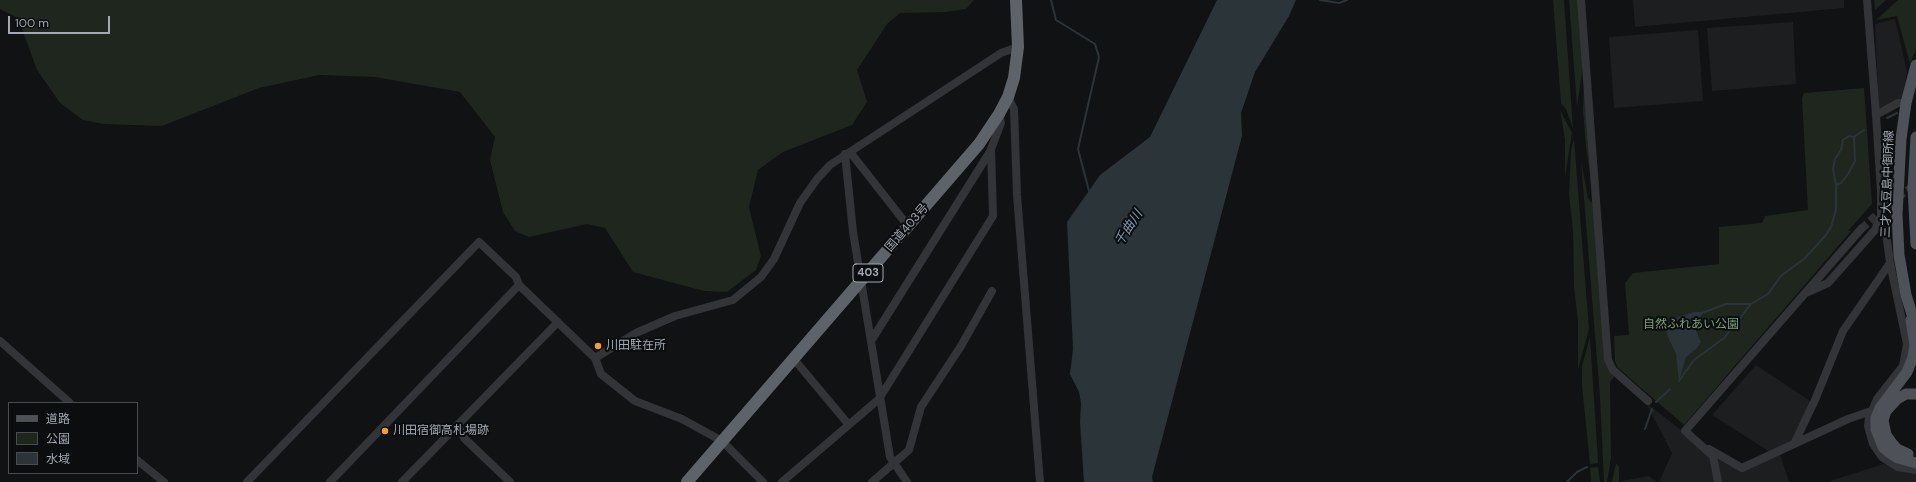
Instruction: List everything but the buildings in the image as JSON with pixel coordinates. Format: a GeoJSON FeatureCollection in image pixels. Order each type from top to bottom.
{"type":"FeatureCollection","features":[{"type":"Feature","properties":{"kind":"highway","name":"国道403号"},"geometry":{"type":"LineString","coordinates":[[687,482],[979,144],[999,114],[1008,97],[1016,68],[1018,47],[1016,0]]}},
{"type":"Feature","properties":{"kind":"main road","name":"三才大豆島中御所線"},"geometry":{"type":"LineString","coordinates":[[1916,65],[1906,103],[1901,139],[1897,214],[1899,254],[1906,295],[1916,327]]}},
{"type":"Feature","properties":{"kind":"main road","name":"三才大豆島中御所線"},"geometry":{"type":"LineString","coordinates":[[1916,137],[1912,188],[1916,244]]}},
{"type":"Feature","properties":{"kind":"main road"},"geometry":{"type":"LineString","coordinates":[[1906,295],[1914,337],[1913,356],[1907,372],[1880,408],[1876,418],[1876,429],[1883,447],[1890,453],[1898,458],[1916,463]]}},
{"type":"Feature","properties":{"kind":"main road"},"geometry":{"type":"LineString","coordinates":[[1916,394],[1906,394],[1893,403],[1886,412],[1883,426],[1886,435],[1897,449],[1916,456]]}},
{"type":"Feature","properties":{"kind":"street"},"geometry":{"type":"LineString","coordinates":[[1581,0],[1608,360],[1613,370],[1648,401]]}},
{"type":"Feature","properties":{"kind":"street"},"geometry":{"type":"LineString","coordinates":[[1805,294],[1828,283],[1878,225],[1882,204],[1867,0]]}},
{"type":"Feature","properties":{"kind":"street"},"geometry":{"type":"LineString","coordinates":[[595,358],[636,333],[675,316],[733,300],[761,277],[774,259],[800,204],[817,178],[830,166],[1003,52],[1018,47]]}},
{"type":"Feature","properties":{"kind":"street"},"geometry":{"type":"LineString","coordinates":[[1003,52],[1012,58],[1016,68]]}},
{"type":"Feature","properties":{"kind":"street"},"geometry":{"type":"LineString","coordinates":[[1008,97],[1014,109],[1017,195],[1040,482]]}},
{"type":"Feature","properties":{"kind":"street"},"geometry":{"type":"LineString","coordinates":[[1876,116],[1898,103],[1906,103]]}},
{"type":"Feature","properties":{"kind":"street"},"geometry":{"type":"LineString","coordinates":[[871,341],[991,149],[1001,123],[999,114]]}},
{"type":"Feature","properties":{"kind":"street"},"geometry":{"type":"LineString","coordinates":[[782,482],[879,399],[993,216],[991,149]]}},
{"type":"Feature","properties":{"kind":"street"},"geometry":{"type":"LineString","coordinates":[[848,153],[908,226]]}},
{"type":"Feature","properties":{"kind":"street"},"geometry":{"type":"LineString","coordinates":[[848,153],[861,281],[879,399],[888,439],[890,457],[893,464],[907,482]]}},
{"type":"Feature","properties":{"kind":"street"},"geometry":{"type":"LineString","coordinates":[[1878,225],[1886,232],[1890,263],[1903,314],[1907,337],[1905,360],[1899,371],[1877,399],[1871,411],[1868,426],[1873,444],[1877,451],[1890,463],[1906,469],[1916,470]]}},
{"type":"Feature","properties":{"kind":"street"},"geometry":{"type":"LineString","coordinates":[[1718,482],[1713,456],[1685,431],[1861,229]]}},
{"type":"Feature","properties":{"kind":"street"},"geometry":{"type":"LineString","coordinates":[[247,482],[479,242],[516,277],[519,286],[595,358],[601,374],[634,401],[682,419],[722,441],[763,482]]}},
{"type":"Feature","properties":{"kind":"street"},"geometry":{"type":"LineString","coordinates":[[1794,444],[1815,400],[1843,331],[1890,263]]}},
{"type":"Feature","properties":{"kind":"street"},"geometry":{"type":"LineString","coordinates":[[330,482],[519,286]]}},
{"type":"Feature","properties":{"kind":"street"},"geometry":{"type":"LineString","coordinates":[[872,482],[910,450],[922,407],[961,346],[992,291]]}},
{"type":"Feature","properties":{"kind":"street"},"geometry":{"type":"LineString","coordinates":[[402,482],[558,322]]}},
{"type":"Feature","properties":{"kind":"street"},"geometry":{"type":"LineString","coordinates":[[0,341],[69,402]]}},
{"type":"Feature","properties":{"kind":"street"},"geometry":{"type":"LineString","coordinates":[[793,358],[849,425]]}},
{"type":"Feature","properties":{"kind":"street"},"geometry":{"type":"LineString","coordinates":[[1694,440],[1742,468],[1848,419],[1871,411]]}},
{"type":"Feature","properties":{"kind":"street"},"geometry":{"type":"LineString","coordinates":[[458,426],[465,439],[510,482]]}},
{"type":"Feature","properties":{"kind":"street"},"geometry":{"type":"LineString","coordinates":[[138,461],[164,482]]}},
{"type":"Feature","properties":{"kind":"shaded area"},"geometry":{"type":"Polygon","coordinates":[[[1633,0],[1844,0],[1844,8],[1635,27],[1633,0]]]}},
{"type":"Feature","properties":{"kind":"shaded area"},"geometry":{"type":"Polygon","coordinates":[[[1895,19],[1907,72],[1902,100],[1879,110],[1875,24],[1895,19]]]}},
{"type":"Feature","properties":{"kind":"shaded area"},"geometry":{"type":"Polygon","coordinates":[[[1793,22],[1796,84],[1712,91],[1707,28],[1793,22]]]}},
{"type":"Feature","properties":{"kind":"shaded area"},"geometry":{"type":"Polygon","coordinates":[[[1698,30],[1703,101],[1614,108],[1609,37],[1698,30]]]}},
{"type":"Feature","properties":{"kind":"shaded area"},"geometry":{"type":"Polygon","coordinates":[[[1756,365],[1813,403],[1793,442],[1770,452],[1712,415],[1756,365]]]}},
{"type":"Feature","properties":{"kind":"shaded area"},"geometry":{"type":"Polygon","coordinates":[[[1646,403],[1694,440],[1741,469],[1780,454],[1789,482],[1659,482],[1672,453],[1646,403]]]}},
{"type":"Feature","properties":{"kind":"shaded area"},"geometry":{"type":"Polygon","coordinates":[[[1884,464],[1916,474],[1916,482],[1827,482],[1884,464]]]}},
{"type":"Feature","properties":{"kind":"shaded area"},"geometry":{"type":"Polygon","coordinates":[[[1649,476],[1657,482],[1621,482],[1621,481],[1649,476]]]}},
{"type":"Feature","properties":{"kind":"green space"},"geometry":{"type":"Polygon","coordinates":[[[0,0],[974,0],[966,9],[946,12],[900,13],[887,24],[857,70],[867,102],[852,125],[783,152],[758,170],[749,207],[761,256],[756,270],[727,292],[704,291],[633,272],[605,228],[587,224],[529,237],[515,231],[503,212],[490,160],[495,137],[460,92],[375,77],[319,75],[259,88],[162,126],[104,124],[83,120],[60,103],[37,70],[18,18],[0,9],[0,0]]]}},
{"type":"Feature","properties":{"kind":"green space"},"geometry":{"type":"Polygon","coordinates":[[[1553,0],[1564,0],[1573,129],[1566,109],[1561,103],[1553,0]]]}},
{"type":"Feature","properties":{"kind":"green space"},"geometry":{"type":"Polygon","coordinates":[[[1569,0],[1579,0],[1583,66],[1577,107],[1569,0]]]}},
{"type":"Feature","properties":{"kind":"green space"},"geometry":{"type":"Polygon","coordinates":[[[1874,0],[1886,0],[1875,10],[1874,0]]]}},
{"type":"Feature","properties":{"kind":"green space"},"geometry":{"type":"Polygon","coordinates":[[[1898,0],[1916,0],[1916,49],[1910,64],[1897,16],[1876,20],[1898,0]]]}},
{"type":"Feature","properties":{"kind":"green space"},"geometry":{"type":"Polygon","coordinates":[[[1584,85],[1592,186],[1586,147],[1583,110],[1584,85]]]}},
{"type":"Feature","properties":{"kind":"green space","name":"自然ふれあい公園"},"geometry":{"type":"Polygon","coordinates":[[[1864,88],[1872,204],[1848,231],[1852,230],[1684,425],[1618,368],[1615,361],[1614,336],[1629,335],[1625,283],[1633,273],[1719,264],[1719,227],[1762,223],[1765,216],[1808,210],[1802,98],[1804,93],[1864,88]]]}},
{"type":"Feature","properties":{"kind":"green space"},"geometry":{"type":"Polygon","coordinates":[[[1560,110],[1572,133],[1565,177],[1565,140],[1560,110]]]}},
{"type":"Feature","properties":{"kind":"green space"},"geometry":{"type":"Polygon","coordinates":[[[1574,139],[1589,329],[1578,370],[1578,321],[1574,287],[1573,231],[1569,194],[1571,150],[1574,139]]]}},
{"type":"Feature","properties":{"kind":"green space"},"geometry":{"type":"Polygon","coordinates":[[[1581,161],[1588,198],[1593,204],[1606,365],[1615,376],[1610,382],[1611,458],[1607,482],[1604,482],[1600,397],[1581,161]]]}},
{"type":"Feature","properties":{"kind":"green space"},"geometry":{"type":"Polygon","coordinates":[[[1590,337],[1598,463],[1590,464],[1582,386],[1582,366],[1590,337]]]}},
{"type":"Feature","properties":{"kind":"green space"},"geometry":{"type":"Polygon","coordinates":[[[1616,463],[1619,467],[1619,482],[1612,482],[1616,463]]]}},
{"type":"Feature","properties":{"kind":"green space"},"geometry":{"type":"Polygon","coordinates":[[[1598,467],[1600,482],[1591,482],[1590,468],[1598,467]]]}},
{"type":"Feature","properties":{"kind":"water","name":"千曲川"},"geometry":{"type":"Polygon","coordinates":[[[1217,0],[1296,0],[1289,16],[1255,72],[1241,113],[1242,136],[1152,477],[1153,482],[1084,482],[1080,422],[1081,403],[1079,392],[1070,374],[1073,349],[1067,222],[1100,175],[1150,137],[1217,0]]]}},
{"type":"Feature","properties":{"kind":"water"},"geometry":{"type":"Polygon","coordinates":[[[1694,312],[1703,312],[1695,328],[1701,342],[1697,348],[1686,357],[1679,381],[1676,354],[1666,330],[1675,318],[1694,312]]]}},
{"type":"Feature","properties":{"kind":"waterway"},"geometry":{"type":"LineString","coordinates":[[1051,0],[1056,20],[1095,44],[1099,57],[1078,149],[1089,191]]}},
{"type":"Feature","properties":{"kind":"waterway"},"geometry":{"type":"LineString","coordinates":[[1320,0],[1339,3],[1347,0]]}},
{"type":"Feature","properties":{"kind":"waterway"},"geometry":{"type":"LineString","coordinates":[[1887,118],[1897,113]]}},
{"type":"Feature","properties":{"kind":"waterway"},"geometry":{"type":"LineString","coordinates":[[1679,381],[1694,360],[1724,338],[1751,304],[1768,294],[1781,276],[1805,258],[1826,235],[1831,227],[1836,210],[1836,185],[1841,183],[1855,161],[1854,137],[1864,130]]}},
{"type":"Feature","properties":{"kind":"waterway"},"geometry":{"type":"LineString","coordinates":[[1836,185],[1833,169],[1835,159],[1841,150],[1843,140],[1849,136],[1854,137]]}},
{"type":"Feature","properties":{"kind":"waterway"},"geometry":{"type":"LineString","coordinates":[[1702,313],[1726,304],[1751,304]]}},
{"type":"Feature","properties":{"kind":"waterway"},"geometry":{"type":"LineString","coordinates":[[1656,402],[1670,389]]}},
{"type":"Feature","properties":{"kind":"waterway"},"geometry":{"type":"LineString","coordinates":[[1645,429],[1652,409]]}},
{"type":"Feature","properties":{"kind":"waterway"},"geometry":{"type":"LineString","coordinates":[[1567,482],[1577,472],[1587,467]]}},
{"type":"Feature","properties":{"kind":"tunnel"},"geometry":{"type":"LineString","coordinates":[[1861,229],[1889,204],[1916,184]]}},
{"type":"Feature","properties":{"kind":"place","name":"川田駐在所"},"geometry":{"type":"Point","coordinates":[598,346]}},
{"type":"Feature","properties":{"kind":"place","name":"川田宿御高札場跡"},"geometry":{"type":"Point","coordinates":[385,431]}}]}
